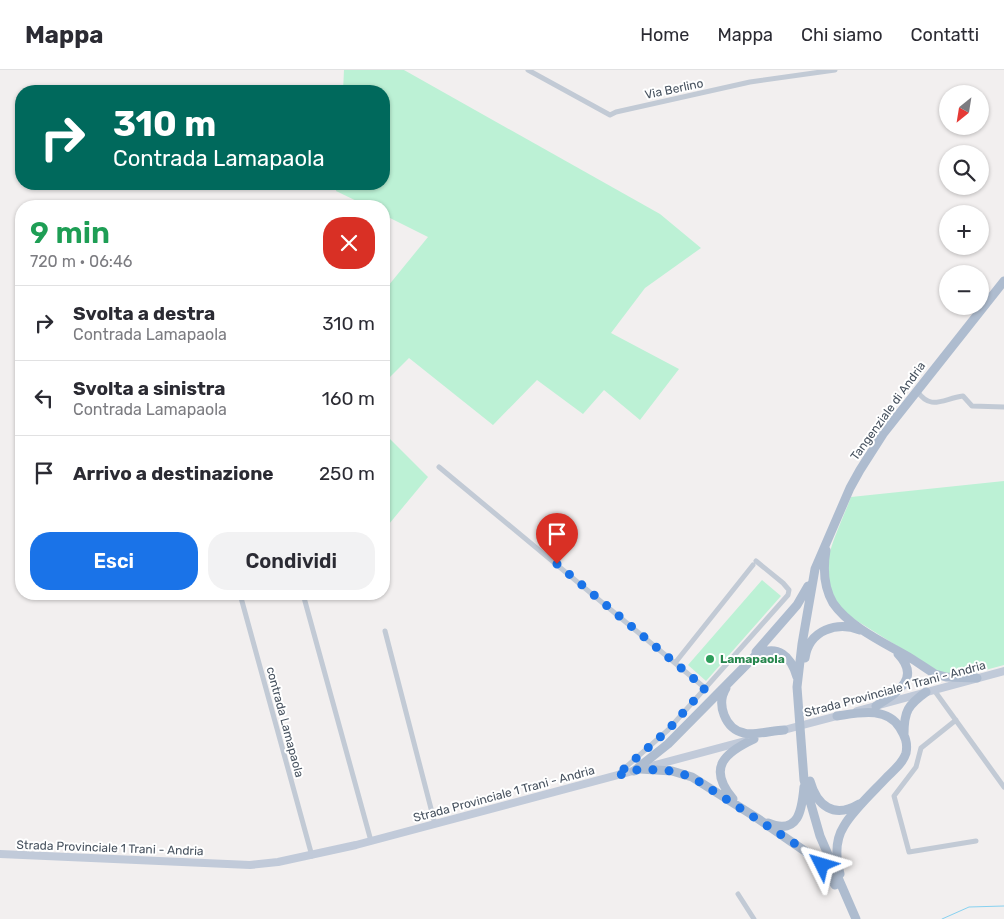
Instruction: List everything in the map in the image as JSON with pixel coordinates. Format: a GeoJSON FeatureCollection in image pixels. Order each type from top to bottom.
{"type":"FeatureCollection","features":[{"type":"Feature","properties":{"kind":"main road","name":"Tangenziale di Andria"},"geometry":{"type":"LineString","coordinates":[[856,919],[849,907],[820,836],[804,780],[797,680],[814,574],[832,528],[860,470],[883,434],[1004,281]]}},
{"type":"Feature","properties":{"kind":"main road"},"geometry":{"type":"LineString","coordinates":[[832,528],[824,561],[824,575],[827,590],[842,614],[867,633],[940,676],[958,679],[977,678]]}},
{"type":"Feature","properties":{"kind":"main road"},"geometry":{"type":"LineString","coordinates":[[637,770],[668,744],[734,677],[797,605],[805,594],[814,574]]}},
{"type":"Feature","properties":{"kind":"main road"},"geometry":{"type":"LineString","coordinates":[[797,697],[806,652],[816,636],[828,628],[839,626],[852,627],[867,633]]}},
{"type":"Feature","properties":{"kind":"main road"},"geometry":{"type":"LineString","coordinates":[[876,706],[899,691],[906,680],[907,667],[893,649]]}},
{"type":"Feature","properties":{"kind":"main road"},"geometry":{"type":"LineString","coordinates":[[742,668],[756,655],[766,650],[775,650],[783,654],[791,663],[797,680]]}},
{"type":"Feature","properties":{"kind":"main road","name":"Strada Provinciale 1 Trani - Andria"},"geometry":{"type":"LineString","coordinates":[[0,854],[250,865],[312,856],[1004,671]]}},
{"type":"Feature","properties":{"kind":"main road"},"geometry":{"type":"LineString","coordinates":[[734,677],[724,691],[722,701],[723,712],[728,722],[744,734],[784,730]]}},
{"type":"Feature","properties":{"kind":"main road"},"geometry":{"type":"LineString","coordinates":[[904,734],[904,721],[908,708],[914,701],[930,691]]}},
{"type":"Feature","properties":{"kind":"main road"},"geometry":{"type":"LineString","coordinates":[[837,716],[870,712],[890,717],[897,722],[907,742],[906,753],[903,759],[863,802],[844,826],[839,836],[837,859],[845,896]]}},
{"type":"Feature","properties":{"kind":"main road"},"geometry":{"type":"LineString","coordinates":[[739,807],[723,786],[720,772],[722,763],[732,750],[754,739]]}},
{"type":"Feature","properties":{"kind":"main road"},"geometry":{"type":"LineString","coordinates":[[803,759],[815,794],[826,807],[834,810],[845,810],[863,802]]}},
{"type":"Feature","properties":{"kind":"main road"},"geometry":{"type":"LineString","coordinates":[[637,770],[672,771],[697,779],[800,847],[822,865],[834,882],[841,898],[849,907]]}},
{"type":"Feature","properties":{"kind":"main road"},"geometry":{"type":"LineString","coordinates":[[757,818],[782,826],[787,826],[795,821],[802,805],[804,780]]}},
{"type":"Feature","properties":{"kind":"street","name":"Via Berlino"},"geometry":{"type":"LineString","coordinates":[[528,70],[610,115],[616,112],[750,82],[835,70]]}},
{"type":"Feature","properties":{"kind":"street"},"geometry":{"type":"LineString","coordinates":[[917,391],[922,399],[930,403],[963,396],[972,406],[1004,407]]}},
{"type":"Feature","properties":{"kind":"street"},"geometry":{"type":"LineString","coordinates":[[438,467],[705,688]]}},
{"type":"Feature","properties":{"kind":"street"},"geometry":{"type":"LineString","coordinates":[[616,776],[668,730],[788,594],[789,590],[783,583],[755,563],[675,662]]}},
{"type":"Feature","properties":{"kind":"street","name":"contrada Lamapaola"},"geometry":{"type":"LineString","coordinates":[[242,600],[312,856]]}},
{"type":"Feature","properties":{"kind":"street"},"geometry":{"type":"LineString","coordinates":[[305,600],[371,841]]}},
{"type":"Feature","properties":{"kind":"street"},"geometry":{"type":"LineString","coordinates":[[385,631],[435,824]]}},
{"type":"Feature","properties":{"kind":"street"},"geometry":{"type":"LineString","coordinates":[[930,691],[956,720],[1004,787]]}},
{"type":"Feature","properties":{"kind":"street"},"geometry":{"type":"LineString","coordinates":[[956,720],[921,748],[916,767],[894,796],[909,852],[976,841]]}},
{"type":"Feature","properties":{"kind":"street"},"geometry":{"type":"LineString","coordinates":[[738,894],[754,919]]}},
{"type":"Feature","properties":{"kind":"green space"},"geometry":{"type":"Polygon","coordinates":[[[344,70],[404,70],[660,214],[701,248],[645,288],[611,333],[679,369],[640,420],[604,390],[583,414],[537,380],[493,425],[409,358],[390,377],[390,284],[428,237],[390,218],[390,200],[355,200],[336,191],[390,190],[390,85],[343,85],[344,70]]]}},
{"type":"Feature","properties":{"kind":"green space"},"geometry":{"type":"Polygon","coordinates":[[[390,439],[428,477],[390,523],[390,439]]]}},
{"type":"Feature","properties":{"kind":"green space"},"geometry":{"type":"Polygon","coordinates":[[[1004,481],[1004,665],[967,675],[939,672],[849,616],[837,603],[829,587],[826,568],[839,525],[851,497],[1004,481]]]}},
{"type":"Feature","properties":{"kind":"green space"},"geometry":{"type":"Polygon","coordinates":[[[762,580],[781,596],[706,681],[688,665],[762,580]]]}},
{"type":"Feature","properties":{"kind":"waterway"},"geometry":{"type":"LineString","coordinates":[[942,919],[969,907],[1004,906]]}},
{"type":"Feature","properties":{"kind":"place","name":"Lamapaola"},"geometry":{"type":"Point","coordinates":[710,659]}},
{"type":"Feature","properties":{"kind":"route"},"geometry":{"type":"LineString","coordinates":[[557,564],[705,688],[668,730],[616,776],[640,769],[686,774],[697,779],[757,818],[800,847],[822,865]]}}]}
